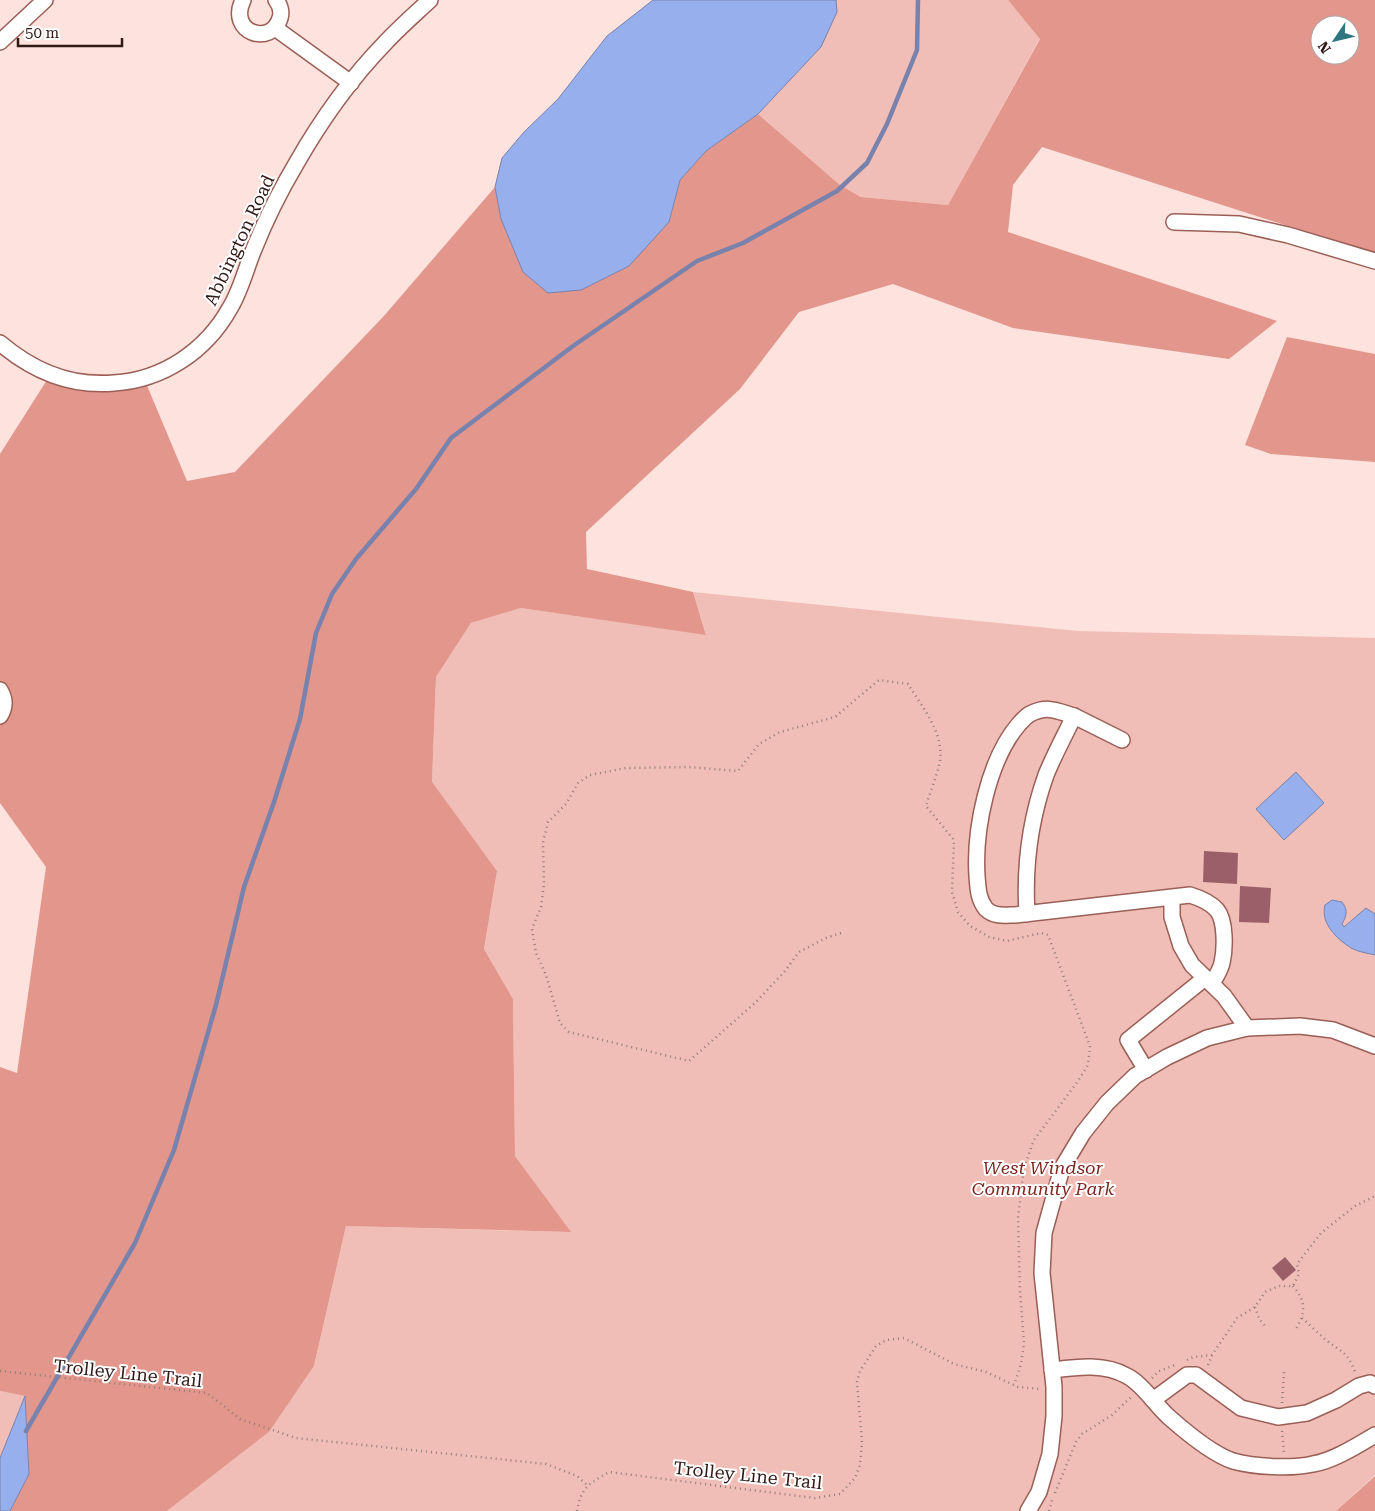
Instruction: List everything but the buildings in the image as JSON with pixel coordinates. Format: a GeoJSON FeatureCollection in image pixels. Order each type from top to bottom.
{"type":"FeatureCollection","features":[{"type":"Feature","properties":{"kind":"street"},"geometry":{"type":"LineString","coordinates":[[0,42],[45,0]]}},
{"type":"Feature","properties":{"kind":"street"},"geometry":{"type":"LineString","coordinates":[[243,0],[239,16],[244,27],[250,32],[257,34],[265,34],[275,28],[281,15],[276,0]]}},
{"type":"Feature","properties":{"kind":"street","name":"Abbington Road"},"geometry":{"type":"LineString","coordinates":[[0,343],[36,369],[57,378],[80,383],[125,383],[169,368],[186,358],[205,342],[231,307],[254,248],[274,205],[321,123],[351,83],[386,42],[430,0]]}},
{"type":"Feature","properties":{"kind":"street"},"geometry":{"type":"LineString","coordinates":[[275,28],[351,83]]}},
{"type":"Feature","properties":{"kind":"street"},"geometry":{"type":"LineString","coordinates":[[1174,222],[1239,224],[1288,235],[1375,261]]}},
{"type":"Feature","properties":{"kind":"street"},"geometry":{"type":"LineString","coordinates":[[0,690],[5,704],[0,716]]}},
{"type":"Feature","properties":{"kind":"street"},"geometry":{"type":"LineString","coordinates":[[1122,740],[1074,716],[1048,708],[1028,714],[1010,735],[988,784],[979,825],[977,869],[979,895],[986,908],[994,914],[1015,916],[1075,907],[1172,898],[1190,894],[1204,899],[1218,911],[1223,926],[1225,946],[1222,965],[1209,981],[1128,1040],[1146,1070]]}},
{"type":"Feature","properties":{"kind":"street"},"geometry":{"type":"LineString","coordinates":[[1027,914],[1025,883],[1035,812],[1047,774],[1074,716]]}},
{"type":"Feature","properties":{"kind":"street"},"geometry":{"type":"LineString","coordinates":[[1172,898],[1172,917],[1181,946],[1192,965],[1224,996],[1247,1028]]}},
{"type":"Feature","properties":{"kind":"street"},"geometry":{"type":"LineString","coordinates":[[1028,1511],[1039,1492],[1050,1454],[1054,1387],[1042,1273],[1044,1232],[1062,1168],[1083,1134],[1107,1103],[1135,1076],[1167,1057],[1207,1038],[1247,1028],[1300,1026],[1333,1030],[1375,1046]]}},
{"type":"Feature","properties":{"kind":"street"},"geometry":{"type":"LineString","coordinates":[[1052,1370],[1078,1367],[1106,1368],[1128,1376],[1136,1393],[1152,1400],[1169,1418],[1199,1443],[1233,1460],[1273,1466],[1314,1464],[1351,1450],[1375,1435]]}},
{"type":"Feature","properties":{"kind":"street"},"geometry":{"type":"LineString","coordinates":[[1152,1400],[1187,1375],[1196,1375],[1241,1408],[1278,1417],[1307,1413],[1336,1400],[1360,1386],[1370,1383],[1375,1386]]}},
{"type":"Feature","properties":{"kind":"path"},"geometry":{"type":"LineString","coordinates":[[842,934],[826,938],[799,952],[785,971],[755,1003],[688,1061],[568,1032],[560,1023],[546,975],[536,953],[532,929],[540,907],[544,884],[543,843],[548,822],[566,804],[578,783],[590,775],[626,768],[688,767],[738,771],[759,744],[780,732],[835,717],[879,680],[908,684],[936,731],[940,747],[940,762],[926,806],[954,840],[952,892],[958,912],[970,926],[989,937],[1007,941],[1041,933],[1048,935],[1090,1046],[1088,1064],[1078,1082],[1034,1140],[1024,1168],[1018,1218],[1020,1291],[1024,1343],[1021,1364],[1014,1385]]}},
{"type":"Feature","properties":{"kind":"path"},"geometry":{"type":"LineString","coordinates":[[1292,1286],[1299,1274],[1297,1264],[1321,1234],[1355,1206],[1375,1196]]}},
{"type":"Feature","properties":{"kind":"path"},"geometry":{"type":"LineString","coordinates":[[1184,1361],[1212,1355],[1237,1318],[1255,1307],[1265,1292],[1280,1286],[1292,1286],[1300,1295],[1303,1305],[1302,1318],[1296,1329]]}},
{"type":"Feature","properties":{"kind":"path"},"geometry":{"type":"LineString","coordinates":[[1255,1307],[1266,1327]]}},
{"type":"Feature","properties":{"kind":"path"},"geometry":{"type":"LineString","coordinates":[[1302,1318],[1343,1351],[1352,1362],[1360,1386]]}},
{"type":"Feature","properties":{"kind":"path","name":"Trolley Line Trail"},"geometry":{"type":"LineString","coordinates":[[0,1372],[207,1393],[240,1419],[296,1438],[546,1464],[577,1476],[587,1485],[608,1472],[815,1498],[840,1494],[855,1478],[860,1465],[862,1442],[857,1382],[860,1371],[876,1346],[886,1340],[904,1338],[954,1364],[986,1372],[1018,1387],[1040,1389],[1054,1387]]}},
{"type":"Feature","properties":{"kind":"path"},"geometry":{"type":"LineString","coordinates":[[1049,1511],[1052,1498],[1076,1442],[1082,1434],[1112,1415],[1159,1371],[1176,1364]]}},
{"type":"Feature","properties":{"kind":"path"},"geometry":{"type":"LineString","coordinates":[[1126,1393],[1136,1393]]}},
{"type":"Feature","properties":{"kind":"path"},"geometry":{"type":"LineString","coordinates":[[577,1511],[579,1500],[587,1485]]}},
{"type":"Feature","properties":{"kind":"green space"},"geometry":{"type":"Polygon","coordinates":[[[836,0],[1008,0],[1040,38],[948,205],[861,197],[840,185],[758,114],[821,47],[837,12],[836,0]]]}},
{"type":"Feature","properties":{"kind":"green space","name":"West Windsor Community Park"},"geometry":{"type":"Polygon","coordinates":[[[693,592],[1078,631],[1375,638],[1375,1475],[1336,1511],[167,1511],[269,1432],[314,1366],[346,1226],[570,1232],[515,1156],[513,999],[484,949],[497,871],[432,783],[436,677],[471,623],[521,608],[706,634],[693,592]]]}},
{"type":"Feature","properties":{"kind":"green space"},"geometry":{"type":"Polygon","coordinates":[[[0,1391],[25,1396],[0,1458],[0,1391]]]}},
{"type":"Feature","properties":{"kind":"shaded area"},"geometry":{"type":"Polygon","coordinates":[[[1008,0],[1375,0],[1375,254],[1042,147],[1013,185],[1008,232],[1277,321],[1229,359],[1013,328],[893,284],[799,312],[740,389],[586,532],[587,569],[693,592],[706,635],[521,608],[471,623],[436,677],[432,782],[497,871],[484,949],[513,999],[515,1156],[571,1232],[346,1226],[314,1366],[269,1432],[167,1511],[10,1511],[29,1474],[25,1396],[0,1391],[0,1067],[17,1073],[46,867],[0,803],[0,454],[52,372],[143,376],[187,481],[235,472],[383,317],[495,187],[501,219],[669,222],[680,180],[706,151],[758,114],[840,185],[861,197],[948,205],[1040,39],[1008,0]]]}},
{"type":"Feature","properties":{"kind":"shaded area"},"geometry":{"type":"Polygon","coordinates":[[[1287,337],[1375,354],[1375,462],[1271,454],[1245,445],[1287,337]]]}},
{"type":"Feature","properties":{"kind":"shaded area"},"geometry":{"type":"Polygon","coordinates":[[[1375,1476],[1375,1511],[1336,1511],[1375,1476]]]}},
{"type":"Feature","properties":{"kind":"water"},"geometry":{"type":"Polygon","coordinates":[[[653,0],[836,0],[837,12],[821,47],[758,114],[706,151],[680,180],[669,222],[629,266],[581,290],[548,293],[523,272],[501,219],[495,187],[502,158],[524,132],[558,99],[607,36],[653,0]]]}},
{"type":"Feature","properties":{"kind":"water"},"geometry":{"type":"Polygon","coordinates":[[[1296,772],[1324,803],[1284,840],[1256,809],[1296,772]]]}},
{"type":"Feature","properties":{"kind":"water"},"geometry":{"type":"Polygon","coordinates":[[[1332,900],[1342,902],[1346,910],[1342,924],[1344,927],[1366,908],[1375,914],[1375,955],[1351,948],[1331,930],[1327,924],[1324,912],[1325,905],[1332,900]]]}},
{"type":"Feature","properties":{"kind":"water"},"geometry":{"type":"Polygon","coordinates":[[[25,1396],[29,1474],[10,1511],[0,1511],[0,1458],[25,1396]]]}},
{"type":"Feature","properties":{"kind":"waterway"},"geometry":{"type":"LineString","coordinates":[[26,1431],[135,1243],[174,1150],[216,1005],[244,887],[274,802],[300,719],[316,633],[332,594],[356,559],[416,489],[451,438],[573,346],[697,261],[743,243],[837,191],[867,163],[887,124],[917,50],[918,0]]}}]}
